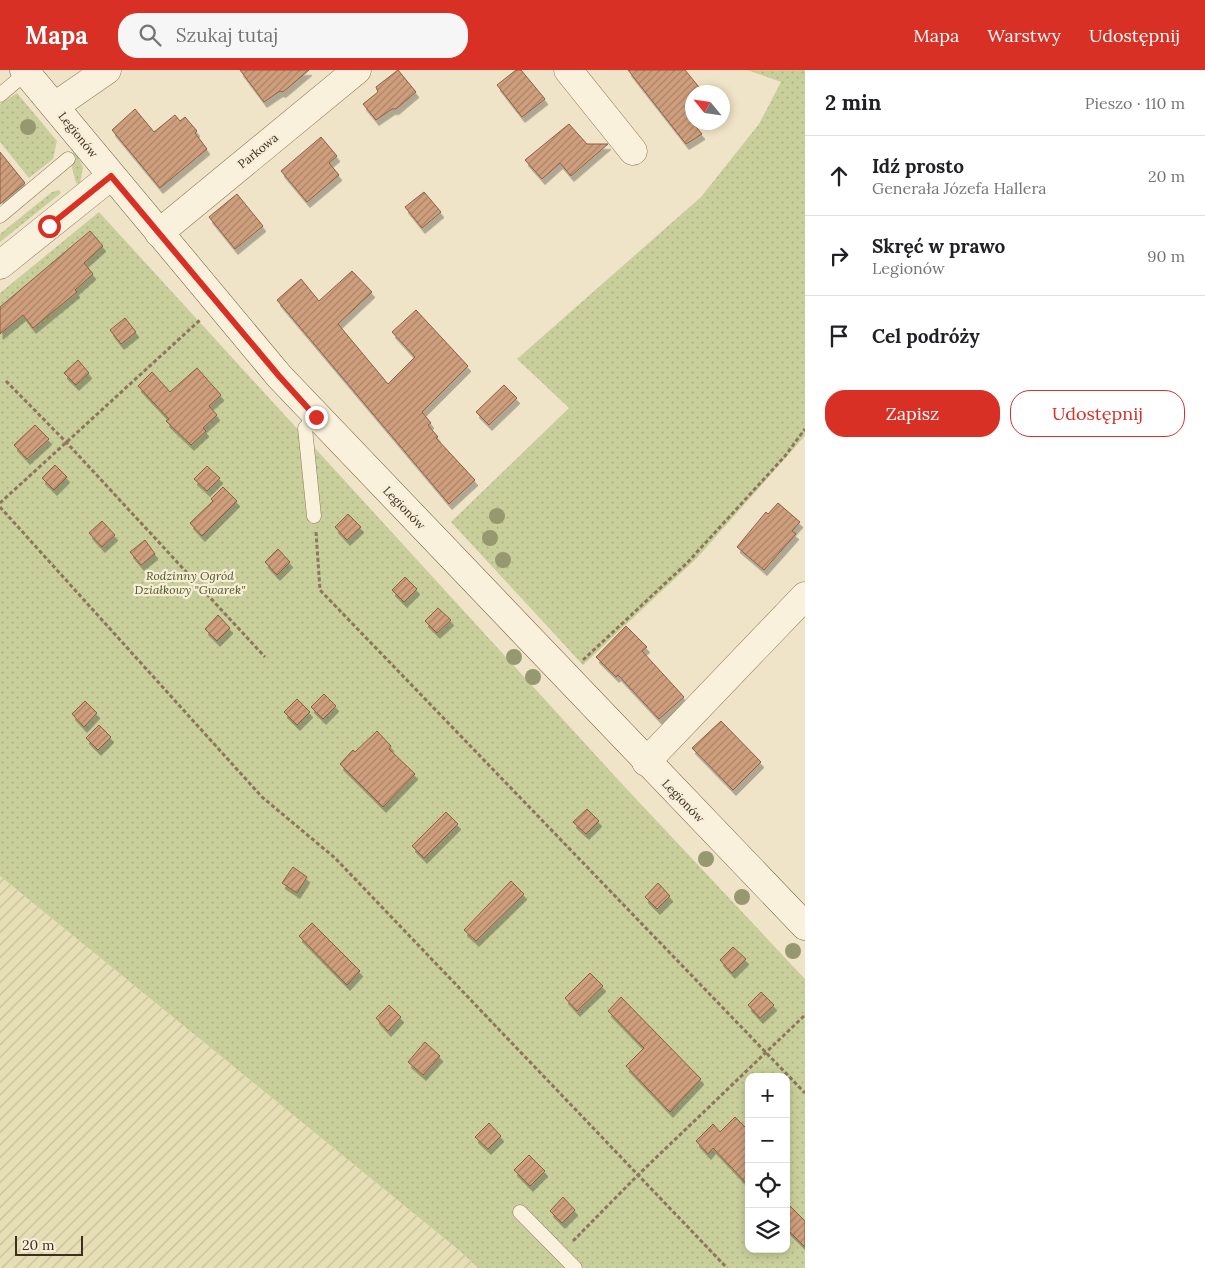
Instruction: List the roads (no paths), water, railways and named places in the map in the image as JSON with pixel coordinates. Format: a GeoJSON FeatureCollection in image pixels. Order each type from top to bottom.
{"type":"FeatureCollection","features":[{"type":"Feature","properties":{"kind":"street"},"geometry":{"type":"LineString","coordinates":[[55,106],[107,70]]}},
{"type":"Feature","properties":{"kind":"street","name":"Parkowa"},"geometry":{"type":"LineString","coordinates":[[159,233],[357,70]]}},
{"type":"Feature","properties":{"kind":"street"},"geometry":{"type":"LineString","coordinates":[[568,70],[633,151]]}},
{"type":"Feature","properties":{"kind":"street","name":"Legionów"},"geometry":{"type":"LineString","coordinates":[[25,71],[111,176],[316,417],[805,926]]}},
{"type":"Feature","properties":{"kind":"street"},"geometry":{"type":"LineString","coordinates":[[0,265],[111,176]]}},
{"type":"Feature","properties":{"kind":"street"},"geometry":{"type":"LineString","coordinates":[[646,762],[805,596]]}},
{"type":"Feature","properties":{"kind":"lane"},"geometry":{"type":"LineString","coordinates":[[0,95],[25,71]]}},
{"type":"Feature","properties":{"kind":"lane"},"geometry":{"type":"LineString","coordinates":[[0,216],[68,159]]}},
{"type":"Feature","properties":{"kind":"lane"},"geometry":{"type":"LineString","coordinates":[[314,516],[305,428],[316,417]]}},
{"type":"Feature","properties":{"kind":"lane"},"geometry":{"type":"LineString","coordinates":[[520,1212],[575,1268]]}},
{"type":"Feature","properties":{"kind":"park label","name":"Rodzinny Ogród Działkowy \"Gwarek\""},"geometry":{"type":"Point","coordinates":[190,583]}}]}
